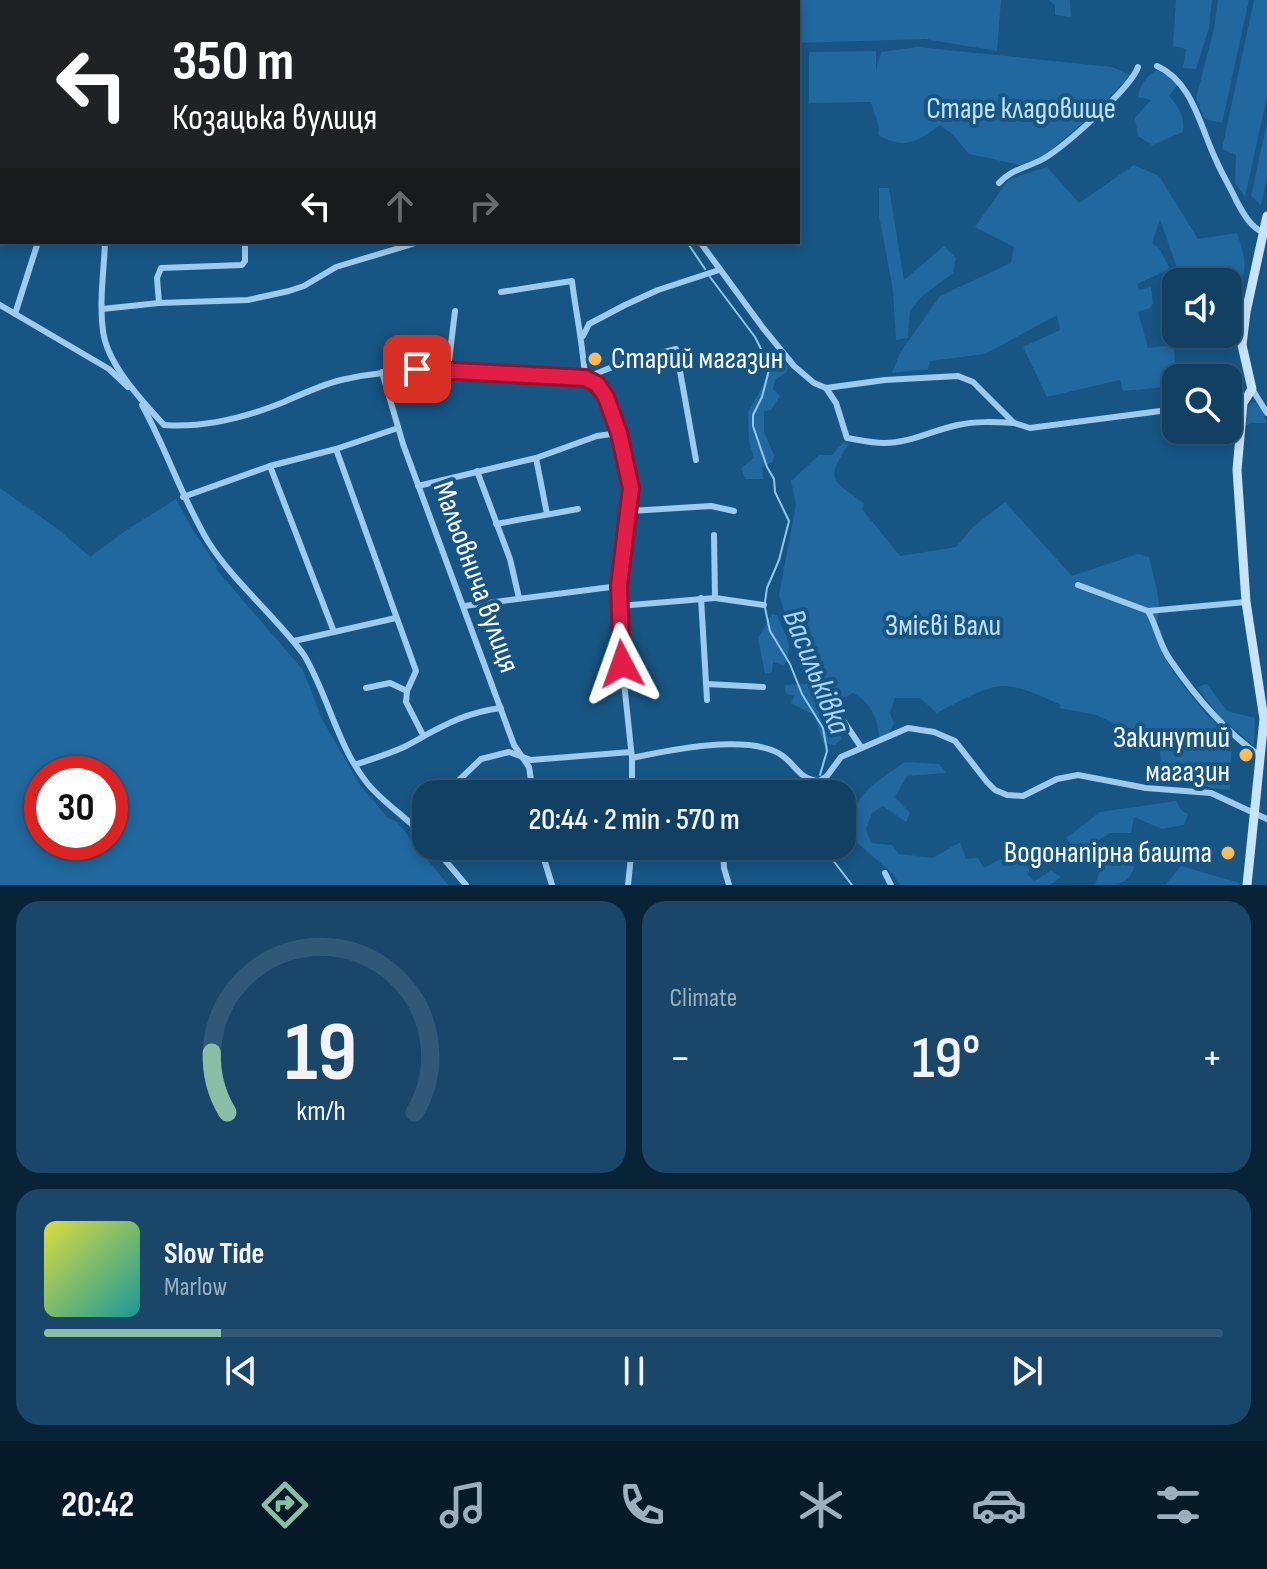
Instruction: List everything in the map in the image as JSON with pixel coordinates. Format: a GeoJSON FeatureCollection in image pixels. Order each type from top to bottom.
{"type":"FeatureCollection","features":[{"type":"Feature","properties":{"kind":"main road"},"geometry":{"type":"LineString","coordinates":[[1247,885],[1264,719],[1246,602],[1237,470],[1243,403],[1252,389],[1242,345],[1267,216]]}},
{"type":"Feature","properties":{"kind":"street"},"geometry":{"type":"LineString","coordinates":[[1157,66],[1170,72],[1191,99],[1215,160],[1240,208],[1254,228],[1265,234]]}},
{"type":"Feature","properties":{"kind":"street"},"geometry":{"type":"LineString","coordinates":[[999,183],[1010,173],[1041,160],[1064,144],[1136,74],[1138,67]]}},
{"type":"Feature","properties":{"kind":"street"},"geometry":{"type":"LineString","coordinates":[[15,314],[37,244]]}},
{"type":"Feature","properties":{"kind":"street"},"geometry":{"type":"LineString","coordinates":[[105,244],[103,333],[116,364],[158,435],[183,497],[211,546],[294,641],[312,668],[333,723],[366,782],[412,826]]}},
{"type":"Feature","properties":{"kind":"street"},"geometry":{"type":"LineString","coordinates":[[159,303],[157,278],[161,268],[242,265],[245,261],[245,244]]}},
{"type":"Feature","properties":{"kind":"street"},"geometry":{"type":"LineString","coordinates":[[102,309],[159,303],[248,300],[304,286],[336,267],[412,244]]}},
{"type":"Feature","properties":{"kind":"street"},"geometry":{"type":"LineString","coordinates":[[701,244],[794,366],[814,383],[826,388],[885,380],[958,376],[973,382],[1014,423]]}},
{"type":"Feature","properties":{"kind":"street"},"geometry":{"type":"LineString","coordinates":[[583,336],[589,324],[625,305],[658,290],[719,270]]}},
{"type":"Feature","properties":{"kind":"street"},"geometry":{"type":"LineString","coordinates":[[501,292],[572,281],[578,324],[583,336],[585,378]]}},
{"type":"Feature","properties":{"kind":"street"},"geometry":{"type":"LineString","coordinates":[[0,305],[109,369],[164,425]]}},
{"type":"Feature","properties":{"kind":"street"},"geometry":{"type":"LineString","coordinates":[[448,370],[455,311]]}},
{"type":"Feature","properties":{"kind":"street"},"geometry":{"type":"LineString","coordinates":[[158,435],[157,427],[160,424],[204,424],[245,415],[340,380],[382,372],[417,369],[585,378],[633,360],[676,349],[696,460]]}},
{"type":"Feature","properties":{"kind":"street"},"geometry":{"type":"LineString","coordinates":[[109,369],[113,370],[116,364]]}},
{"type":"Feature","properties":{"kind":"street","name":"Мальовнича вулиця"},"geometry":{"type":"LineString","coordinates":[[382,372],[418,486],[519,755],[529,767],[531,780]]}},
{"type":"Feature","properties":{"kind":"street"},"geometry":{"type":"LineString","coordinates":[[585,378],[597,384],[606,397],[619,433],[631,488],[619,606],[632,780]]}},
{"type":"Feature","properties":{"kind":"street"},"geometry":{"type":"LineString","coordinates":[[826,388],[836,403],[847,438],[885,443],[988,421],[1030,428],[1162,411]]}},
{"type":"Feature","properties":{"kind":"street"},"geometry":{"type":"LineString","coordinates":[[1252,389],[1267,413]]}},
{"type":"Feature","properties":{"kind":"street"},"geometry":{"type":"LineString","coordinates":[[183,497],[270,466],[336,449],[398,428]]}},
{"type":"Feature","properties":{"kind":"street"},"geometry":{"type":"LineString","coordinates":[[418,486],[536,458],[597,436],[619,433]]}},
{"type":"Feature","properties":{"kind":"street"},"geometry":{"type":"LineString","coordinates":[[336,449],[416,671],[407,691],[406,702],[423,735]]}},
{"type":"Feature","properties":{"kind":"street"},"geometry":{"type":"LineString","coordinates":[[536,458],[547,514]]}},
{"type":"Feature","properties":{"kind":"street"},"geometry":{"type":"LineString","coordinates":[[270,466],[334,632]]}},
{"type":"Feature","properties":{"kind":"street"},"geometry":{"type":"LineString","coordinates":[[477,471],[510,559],[519,598]]}},
{"type":"Feature","properties":{"kind":"street"},"geometry":{"type":"LineString","coordinates":[[630,511],[711,506],[734,511]]}},
{"type":"Feature","properties":{"kind":"street"},"geometry":{"type":"LineString","coordinates":[[496,524],[578,509]]}},
{"type":"Feature","properties":{"kind":"street"},"geometry":{"type":"LineString","coordinates":[[714,535],[715,598]]}},
{"type":"Feature","properties":{"kind":"street"},"geometry":{"type":"LineString","coordinates":[[1078,585],[1148,611],[1246,602]]}},
{"type":"Feature","properties":{"kind":"street"},"geometry":{"type":"LineString","coordinates":[[464,606],[619,586]]}},
{"type":"Feature","properties":{"kind":"street"},"geometry":{"type":"LineString","coordinates":[[619,606],[701,598],[764,605]]}},
{"type":"Feature","properties":{"kind":"street"},"geometry":{"type":"LineString","coordinates":[[701,598],[707,700]]}},
{"type":"Feature","properties":{"kind":"street"},"geometry":{"type":"LineString","coordinates":[[1148,611],[1156,636],[1171,662],[1218,721],[1260,756]]}},
{"type":"Feature","properties":{"kind":"street"},"geometry":{"type":"LineString","coordinates":[[294,641],[396,618]]}},
{"type":"Feature","properties":{"kind":"street"},"geometry":{"type":"LineString","coordinates":[[366,688],[390,683],[407,691]]}},
{"type":"Feature","properties":{"kind":"street"},"geometry":{"type":"LineString","coordinates":[[707,684],[763,687]]}},
{"type":"Feature","properties":{"kind":"street"},"geometry":{"type":"LineString","coordinates":[[357,764],[403,747],[477,711],[501,708]]}},
{"type":"Feature","properties":{"kind":"street"},"geometry":{"type":"LineString","coordinates":[[838,713],[861,747]]}},
{"type":"Feature","properties":{"kind":"street"},"geometry":{"type":"LineString","coordinates":[[459,780],[481,759],[509,752],[531,760],[632,755],[708,745],[756,747],[779,753],[806,779],[819,781],[827,776],[841,757],[908,728],[919,728],[955,741],[987,782],[1007,795],[1023,796],[1057,779],[1078,775],[1146,788],[1211,793],[1267,819]]}},
{"type":"Feature","properties":{"kind":"street"},"geometry":{"type":"LineString","coordinates":[[445,860],[466,885]]}},
{"type":"Feature","properties":{"kind":"street"},"geometry":{"type":"LineString","coordinates":[[544,860],[552,885]]}},
{"type":"Feature","properties":{"kind":"street"},"geometry":{"type":"LineString","coordinates":[[628,885],[631,860]]}},
{"type":"Feature","properties":{"kind":"street"},"geometry":{"type":"LineString","coordinates":[[724,860],[729,885]]}},
{"type":"Feature","properties":{"kind":"street"},"geometry":{"type":"LineString","coordinates":[[885,873],[891,885]]}},
{"type":"Feature","properties":{"kind":"green space"},"geometry":{"type":"Polygon","coordinates":[[[800,0],[1001,0],[997,51],[925,39],[800,43],[800,0]]]}},
{"type":"Feature","properties":{"kind":"green space"},"geometry":{"type":"Polygon","coordinates":[[[1049,0],[1070,0],[1071,17],[1055,15],[1055,6],[1049,0]]]}},
{"type":"Feature","properties":{"kind":"green space"},"geometry":{"type":"Polygon","coordinates":[[[1176,0],[1212,0],[1209,28],[1196,69],[1183,68],[1186,49],[1173,46],[1176,0]]]}},
{"type":"Feature","properties":{"kind":"green space"},"geometry":{"type":"Polygon","coordinates":[[[1218,0],[1249,0],[1222,123],[1205,119],[1196,98],[1214,29],[1218,0]]]}},
{"type":"Feature","properties":{"kind":"green space"},"geometry":{"type":"Polygon","coordinates":[[[1254,0],[1267,0],[1267,97],[1245,197],[1235,183],[1236,155],[1222,149],[1254,0]]]}},
{"type":"Feature","properties":{"kind":"green space","name":"Старе кладовище"},"geometry":{"type":"Polygon","coordinates":[[[917,47],[1112,67],[1131,75],[1092,115],[1040,159],[1020,165],[969,154],[940,125],[910,142],[887,140],[878,135],[879,127],[871,102],[809,103],[809,52],[876,51],[876,70],[881,52],[917,47]]]}},
{"type":"Feature","properties":{"kind":"green space"},"geometry":{"type":"Polygon","coordinates":[[[1157,70],[1172,78],[1177,85],[1169,96],[1180,112],[1183,132],[1152,145],[1138,136],[1135,118],[1151,100],[1138,97],[1142,85],[1157,70]]]}},
{"type":"Feature","properties":{"kind":"green space"},"geometry":{"type":"Polygon","coordinates":[[[1267,122],[1267,177],[1261,205],[1251,196],[1267,122]]]}},
{"type":"Feature","properties":{"kind":"green space"},"geometry":{"type":"Polygon","coordinates":[[[1134,165],[1159,176],[1198,239],[1237,233],[1244,259],[1242,278],[1242,268],[1177,268],[1160,219],[1152,243],[1159,248],[1169,268],[1162,268],[1162,273],[1137,284],[1139,290],[1151,287],[1153,303],[1150,308],[1138,312],[1148,348],[1174,348],[1175,364],[1162,364],[1162,387],[1123,391],[1120,380],[1047,397],[1023,347],[1060,330],[1057,315],[985,354],[930,361],[928,369],[892,373],[900,353],[940,296],[1011,263],[1014,247],[975,227],[1009,179],[1047,167],[1079,203],[1134,165]]]}},
{"type":"Feature","properties":{"kind":"green space"},"geometry":{"type":"Polygon","coordinates":[[[879,188],[889,188],[904,280],[944,246],[956,258],[953,273],[921,297],[910,311],[908,338],[896,340],[893,290],[879,216],[879,188]]]}},
{"type":"Feature","properties":{"kind":"green space"},"geometry":{"type":"Polygon","coordinates":[[[771,355],[781,355],[788,367],[786,373],[775,380],[773,389],[780,396],[771,410],[764,411],[764,432],[774,455],[773,462],[762,467],[763,479],[745,479],[741,468],[754,458],[749,441],[748,412],[763,386],[771,355]]]}},
{"type":"Feature","properties":{"kind":"green space"},"geometry":{"type":"Polygon","coordinates":[[[1254,402],[1261,408],[1267,423],[1245,426],[1248,407],[1254,402]]]}},
{"type":"Feature","properties":{"kind":"green space","name":"Змієві Вали"},"geometry":{"type":"Polygon","coordinates":[[[844,442],[849,444],[834,472],[835,478],[838,484],[864,503],[862,509],[900,556],[956,547],[973,527],[1005,502],[1072,576],[1138,554],[1149,557],[1159,609],[1156,636],[1167,661],[1188,691],[1232,740],[1230,790],[1211,788],[1161,769],[1159,733],[1118,726],[1097,715],[1059,708],[1061,705],[1008,686],[985,690],[937,713],[920,698],[895,698],[890,713],[894,723],[887,737],[879,737],[872,711],[853,693],[834,704],[833,714],[841,739],[835,745],[823,743],[814,715],[791,703],[795,695],[786,694],[784,685],[806,684],[813,679],[814,672],[793,639],[779,595],[796,504],[791,481],[819,455],[832,455],[844,442]]]}},
{"type":"Feature","properties":{"kind":"green space"},"geometry":{"type":"Polygon","coordinates":[[[0,488],[59,530],[90,557],[176,499],[216,569],[303,670],[322,719],[360,785],[412,841],[412,860],[428,860],[448,885],[0,885],[0,488]]]}},
{"type":"Feature","properties":{"kind":"green space"},"geometry":{"type":"Polygon","coordinates":[[[772,614],[777,615],[788,640],[789,651],[784,666],[773,662],[772,672],[765,674],[758,638],[772,614]]]}},
{"type":"Feature","properties":{"kind":"green space"},"geometry":{"type":"Polygon","coordinates":[[[1207,684],[1227,711],[1255,718],[1254,746],[1219,716],[1197,687],[1207,684]]]}},
{"type":"Feature","properties":{"kind":"green space"},"geometry":{"type":"Polygon","coordinates":[[[905,762],[939,764],[946,773],[907,776],[895,797],[910,813],[906,822],[883,806],[872,813],[866,829],[871,843],[892,845],[899,854],[933,858],[960,842],[966,859],[978,858],[984,868],[1028,844],[1033,864],[1027,874],[1034,881],[1051,871],[1061,877],[1050,885],[900,885],[893,874],[856,842],[856,806],[875,784],[905,762]]]}},
{"type":"Feature","properties":{"kind":"green space"},"geometry":{"type":"Polygon","coordinates":[[[1176,801],[1188,814],[1184,825],[1162,829],[1134,817],[1131,833],[1110,833],[1078,854],[1066,838],[1100,812],[1176,801]]]}},
{"type":"Feature","properties":{"kind":"green space"},"geometry":{"type":"Polygon","coordinates":[[[1131,857],[1135,862],[1127,879],[1117,884],[1095,885],[1104,860],[1131,857]]]}},
{"type":"Feature","properties":{"kind":"green space"},"geometry":{"type":"Polygon","coordinates":[[[1181,866],[1240,883],[1165,885],[1181,866]]]}},
{"type":"Feature","properties":{"kind":"waterway","name":"Васильківка"},"geometry":{"type":"LineString","coordinates":[[688,244],[705,269]]}},
{"type":"Feature","properties":{"kind":"waterway","name":"Васильківка"},"geometry":{"type":"LineString","coordinates":[[710,277],[755,337],[769,370],[762,397],[753,415],[753,426],[774,479],[775,492],[789,521],[765,602]]}},
{"type":"Feature","properties":{"kind":"waterway","name":"Васильківка"},"geometry":{"type":"LineString","coordinates":[[765,608],[770,631],[823,728],[827,751],[820,775]]}},
{"type":"Feature","properties":{"kind":"waterway","name":"Васильківка"},"geometry":{"type":"LineString","coordinates":[[833,860],[852,885]]}},
{"type":"Feature","properties":{"kind":"place","name":"Старий магазин"},"geometry":{"type":"Point","coordinates":[595,359]}},
{"type":"Feature","properties":{"kind":"place","name":"Закинутий магазин"},"geometry":{"type":"Point","coordinates":[1246,755]}},
{"type":"Feature","properties":{"kind":"place","name":"Водонапірна башта"},"geometry":{"type":"Point","coordinates":[1228,853]}},
{"type":"Feature","properties":{"kind":"route"},"geometry":{"type":"LineString","coordinates":[[417,369],[585,378],[597,384],[606,397],[619,433],[631,488],[619,586],[622,664]]}}]}
